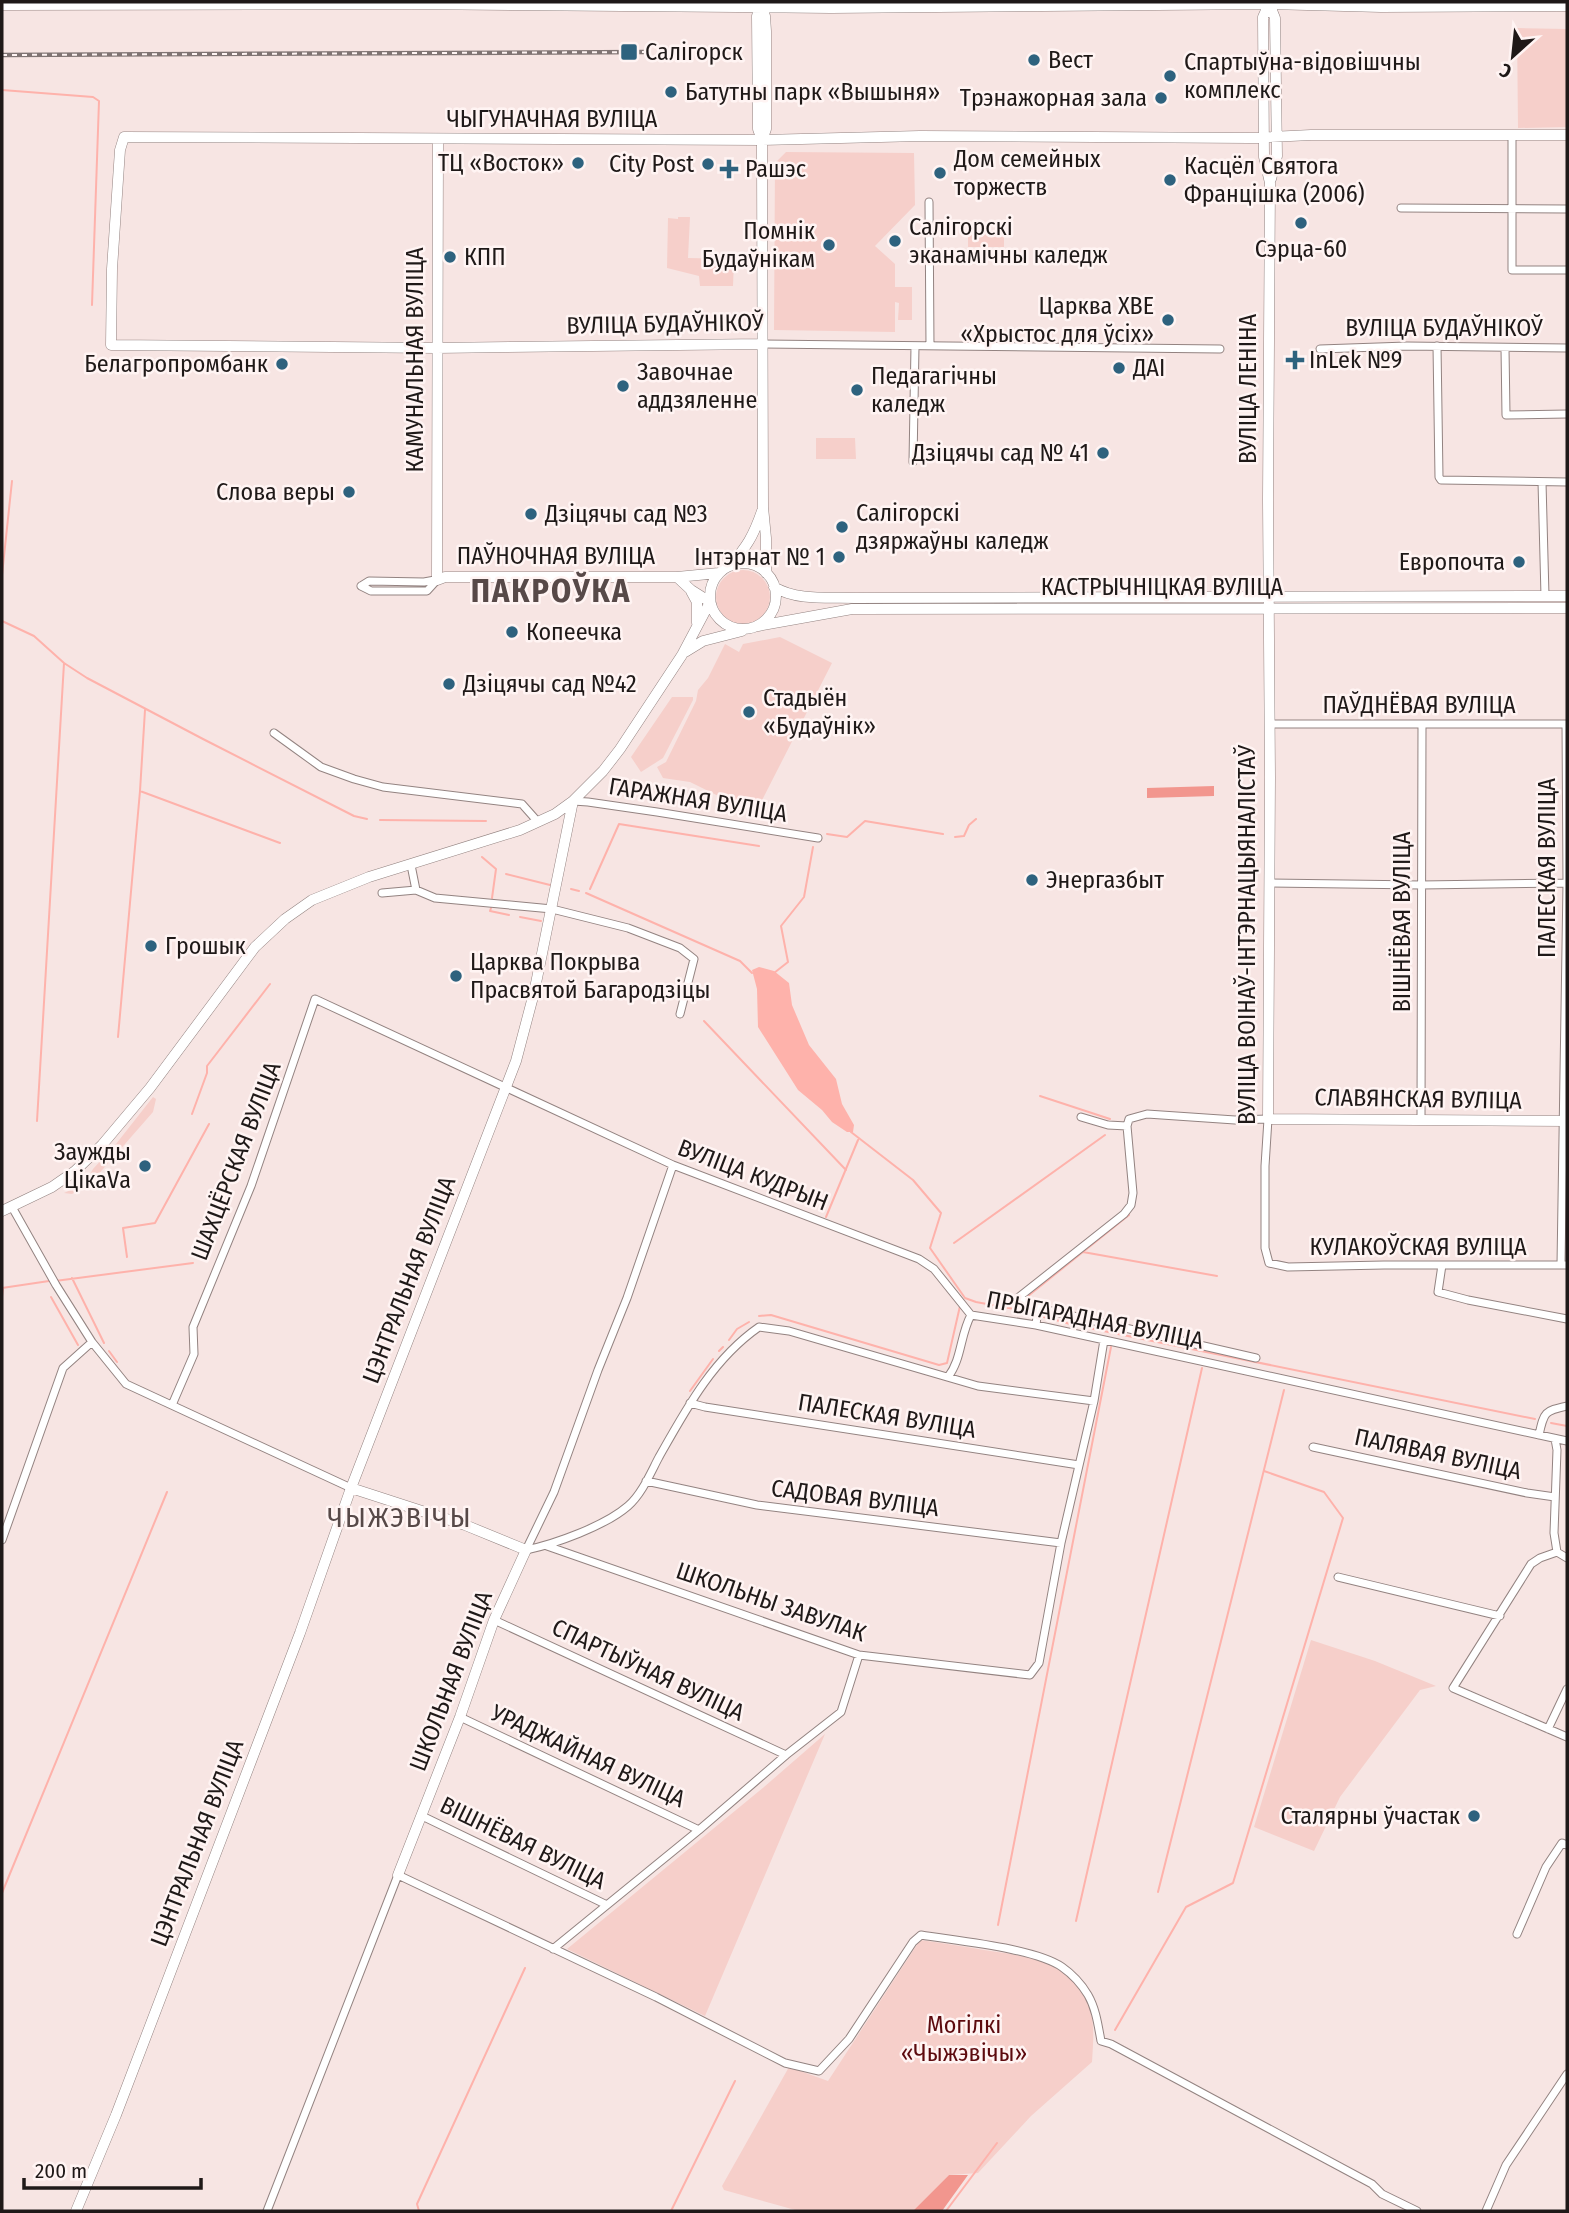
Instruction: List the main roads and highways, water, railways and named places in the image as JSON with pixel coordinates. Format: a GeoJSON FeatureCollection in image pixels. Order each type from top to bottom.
{"type":"FeatureCollection","features":[{"type":"Feature","properties":{"kind":"main road"},"geometry":{"type":"LineString","coordinates":[[2,5],[432,3],[1013,7],[1269,3],[1381,7],[1567,6]]}},
{"type":"Feature","properties":{"kind":"main road","name":"ВУЛІЦА ЛЕНІНА"},"geometry":{"type":"LineString","coordinates":[[1269,3],[1275,18],[1277,137],[1277,156],[1270,183]]}},
{"type":"Feature","properties":{"kind":"main road","name":"ВУЛІЦА ЛЕНІНА"},"geometry":{"type":"LineString","coordinates":[[1268,607],[1270,183],[1264,157],[1263,17],[1269,3]]}},
{"type":"Feature","properties":{"kind":"main road"},"geometry":{"type":"LineString","coordinates":[[761,4],[757,16],[758,129],[762,140],[763,508],[766,573],[774,587],[775,605],[766,620],[754,627],[738,629],[728,626],[713,612],[710,591],[719,573],[730,566],[755,534],[763,508]]}},
{"type":"Feature","properties":{"kind":"main road","name":"ЧЫГУНАЧНАЯ ВУЛІЦА"},"geometry":{"type":"LineString","coordinates":[[111,345],[120,150],[124,138],[762,140],[920,136],[1264,138],[1311,135],[1567,135]]}},
{"type":"Feature","properties":{"kind":"main road","name":"КАМУНАЛЬНАЯ ВУЛІЦА"},"geometry":{"type":"LineString","coordinates":[[437,580],[438,140]]}},
{"type":"Feature","properties":{"kind":"main road","name":"ВУЛІЦА БУДАЎНІКОЎ"},"geometry":{"type":"LineString","coordinates":[[111,345],[436,348],[763,344]]}},
{"type":"Feature","properties":{"kind":"main road"},"geometry":{"type":"LineString","coordinates":[[730,566],[749,564],[766,573]]}},
{"type":"Feature","properties":{"kind":"main road","name":"ПАЎНОЧНАЯ ВУЛІЦА"},"geometry":{"type":"LineString","coordinates":[[437,580],[445,577],[677,577],[719,573]]}},
{"type":"Feature","properties":{"kind":"main road"},"geometry":{"type":"LineString","coordinates":[[677,577],[691,590],[710,601]]}},
{"type":"Feature","properties":{"kind":"main road","name":"КАСТРЫЧНІЦКАЯ ВУЛІЦА"},"geometry":{"type":"LineString","coordinates":[[774,587],[796,596],[855,598],[1567,596]]}},
{"type":"Feature","properties":{"kind":"main road"},"geometry":{"type":"LineString","coordinates":[[691,590],[697,602],[697,625]]}},
{"type":"Feature","properties":{"kind":"main road"},"geometry":{"type":"LineString","coordinates":[[7,1209],[63,1179],[102,1145],[150,1088],[255,947],[285,919],[312,900],[369,877],[520,830],[555,814],[573,801],[603,772],[682,655],[710,601]]}},
{"type":"Feature","properties":{"kind":"main road","name":"ВУЛІЦА ВОІНАЎ-ІНТЭРНАЦЫЯНАЛІСТАЎ"},"geometry":{"type":"LineString","coordinates":[[1268,607],[1268,1119]]}},
{"type":"Feature","properties":{"kind":"main road","name":"КАСТРЫЧНІЦКАЯ ВУЛІЦА"},"geometry":{"type":"LineString","coordinates":[[682,655],[702,641],[754,627],[852,609],[1567,608]]}},
{"type":"Feature","properties":{"kind":"main road","name":"ЦЭНТРАЛЬНАЯ ВУЛІЦА"},"geometry":{"type":"LineString","coordinates":[[76,2211],[116,2115],[300,1633],[351,1488],[516,1061],[534,993],[573,801]]}},
{"type":"Feature","properties":{"kind":"main road","name":"СЛАВЯНСКАЯ ВУЛІЦА"},"geometry":{"type":"LineString","coordinates":[[1268,1119],[1566,1121]]}},
{"type":"Feature","properties":{"kind":"main road","name":"ШКОЛЬНАЯ ВУЛІЦА"},"geometry":{"type":"LineString","coordinates":[[351,1488],[465,1525],[526,1550],[494,1620],[460,1717],[398,1875]]}},
{"type":"Feature","properties":{"kind":"waterway"},"geometry":{"type":"LineString","coordinates":[[2,90],[93,97],[99,101],[92,305]]}},
{"type":"Feature","properties":{"kind":"waterway"},"geometry":{"type":"LineString","coordinates":[[2,575],[12,481]]}},
{"type":"Feature","properties":{"kind":"waterway"},"geometry":{"type":"LineString","coordinates":[[2,621],[34,636],[64,663],[87,678],[354,816],[367,819]]}},
{"type":"Feature","properties":{"kind":"waterway"},"geometry":{"type":"LineString","coordinates":[[37,1121],[64,663]]}},
{"type":"Feature","properties":{"kind":"waterway"},"geometry":{"type":"LineString","coordinates":[[118,1037],[145,710]]}},
{"type":"Feature","properties":{"kind":"waterway"},"geometry":{"type":"LineString","coordinates":[[140,791],[280,843]]}},
{"type":"Feature","properties":{"kind":"waterway"},"geometry":{"type":"LineString","coordinates":[[955,837],[964,836],[969,825],[976,819]]}},
{"type":"Feature","properties":{"kind":"waterway"},"geometry":{"type":"LineString","coordinates":[[380,820],[486,821]]}},
{"type":"Feature","properties":{"kind":"waterway"},"geometry":{"type":"LineString","coordinates":[[827,834],[847,837],[865,821],[943,834]]}},
{"type":"Feature","properties":{"kind":"waterway"},"geometry":{"type":"LineString","coordinates":[[590,889],[619,824],[759,846]]}},
{"type":"Feature","properties":{"kind":"waterway"},"geometry":{"type":"LineString","coordinates":[[774,973],[788,962],[781,926],[804,897],[813,847]]}},
{"type":"Feature","properties":{"kind":"waterway"},"geometry":{"type":"LineString","coordinates":[[482,857],[496,869],[492,898]]}},
{"type":"Feature","properties":{"kind":"waterway"},"geometry":{"type":"LineString","coordinates":[[506,874],[550,885]]}},
{"type":"Feature","properties":{"kind":"waterway"},"geometry":{"type":"LineString","coordinates":[[571,889],[579,891]]}},
{"type":"Feature","properties":{"kind":"waterway"},"geometry":{"type":"LineString","coordinates":[[586,893],[740,961],[752,973]]}},
{"type":"Feature","properties":{"kind":"waterway"},"geometry":{"type":"LineString","coordinates":[[491,908],[490,911],[509,915]]}},
{"type":"Feature","properties":{"kind":"waterway"},"geometry":{"type":"LineString","coordinates":[[520,917],[541,921]]}},
{"type":"Feature","properties":{"kind":"waterway"},"geometry":{"type":"LineString","coordinates":[[192,1114],[207,1066],[270,984]]}},
{"type":"Feature","properties":{"kind":"waterway"},"geometry":{"type":"LineString","coordinates":[[704,1021],[846,1170]]}},
{"type":"Feature","properties":{"kind":"waterway"},"geometry":{"type":"LineString","coordinates":[[1040,1096],[1110,1119]]}},
{"type":"Feature","properties":{"kind":"waterway"},"geometry":{"type":"LineString","coordinates":[[127,1257],[123,1228],[155,1223],[209,1124]]}},
{"type":"Feature","properties":{"kind":"waterway"},"geometry":{"type":"LineString","coordinates":[[851,1132],[913,1180],[941,1213],[930,1248],[965,1298],[1030,1312]]}},
{"type":"Feature","properties":{"kind":"waterway"},"geometry":{"type":"LineString","coordinates":[[954,1243],[1105,1135]]}},
{"type":"Feature","properties":{"kind":"waterway"},"geometry":{"type":"LineString","coordinates":[[826,1217],[858,1140]]}},
{"type":"Feature","properties":{"kind":"waterway"},"geometry":{"type":"LineString","coordinates":[[1028,1296],[1129,1215]]}},
{"type":"Feature","properties":{"kind":"waterway"},"geometry":{"type":"LineString","coordinates":[[1083,1252],[1217,1276]]}},
{"type":"Feature","properties":{"kind":"waterway"},"geometry":{"type":"LineString","coordinates":[[55,1281],[193,1263]]}},
{"type":"Feature","properties":{"kind":"waterway"},"geometry":{"type":"LineString","coordinates":[[72,1278],[104,1343]]}},
{"type":"Feature","properties":{"kind":"waterway"},"geometry":{"type":"LineString","coordinates":[[2,1288],[49,1281]]}},
{"type":"Feature","properties":{"kind":"waterway"},"geometry":{"type":"LineString","coordinates":[[2,1297],[3,1288]]}},
{"type":"Feature","properties":{"kind":"waterway"},"geometry":{"type":"LineString","coordinates":[[51,1297],[78,1345]]}},
{"type":"Feature","properties":{"kind":"waterway"},"geometry":{"type":"LineString","coordinates":[[759,1316],[771,1315],[939,1365],[947,1363],[960,1306]]}},
{"type":"Feature","properties":{"kind":"waterway"},"geometry":{"type":"LineString","coordinates":[[1044,1317],[1535,1419]]}},
{"type":"Feature","properties":{"kind":"waterway"},"geometry":{"type":"LineString","coordinates":[[729,1340],[737,1329],[749,1322]]}},
{"type":"Feature","properties":{"kind":"waterway"},"geometry":{"type":"LineString","coordinates":[[719,1351],[723,1347]]}},
{"type":"Feature","properties":{"kind":"waterway"},"geometry":{"type":"LineString","coordinates":[[998,1925],[1111,1347]]}},
{"type":"Feature","properties":{"kind":"waterway"},"geometry":{"type":"LineString","coordinates":[[109,1351],[117,1362]]}},
{"type":"Feature","properties":{"kind":"waterway"},"geometry":{"type":"LineString","coordinates":[[690,1391],[713,1359]]}},
{"type":"Feature","properties":{"kind":"waterway"},"geometry":{"type":"LineString","coordinates":[[1076,1921],[1202,1368]]}},
{"type":"Feature","properties":{"kind":"waterway"},"geometry":{"type":"LineString","coordinates":[[1158,1892],[1284,1390]]}},
{"type":"Feature","properties":{"kind":"waterway"},"geometry":{"type":"LineString","coordinates":[[1551,1423],[1567,1426]]}},
{"type":"Feature","properties":{"kind":"waterway"},"geometry":{"type":"LineString","coordinates":[[1115,2030],[1186,1907],[1233,1883],[1343,1518],[1324,1492],[1264,1471]]}},
{"type":"Feature","properties":{"kind":"waterway"},"geometry":{"type":"LineString","coordinates":[[2,1893],[167,1492]]}},
{"type":"Feature","properties":{"kind":"waterway"},"geometry":{"type":"LineString","coordinates":[[419,2211],[417,2204],[525,1968]]}},
{"type":"Feature","properties":{"kind":"waterway"},"geometry":{"type":"LineString","coordinates":[[671,2211],[735,2081]]}},
{"type":"Feature","properties":{"kind":"waterway"},"geometry":{"type":"LineString","coordinates":[[946,2211],[997,2143]]}},
{"type":"Feature","properties":{"kind":"railway"},"geometry":{"type":"LineString","coordinates":[[2,55],[645,52]]}},
{"type":"Feature","properties":{"kind":"place","name":"Салігорск"},"geometry":{"type":"Point","coordinates":[629,52]}},
{"type":"Feature","properties":{"kind":"place","name":"Вест"},"geometry":{"type":"Point","coordinates":[1034,60]}},
{"type":"Feature","properties":{"kind":"place","name":"Спартыўна-відовішчны комплекс"},"geometry":{"type":"Point","coordinates":[1170,76]}},
{"type":"Feature","properties":{"kind":"place","name":"Батутны парк «Вышыня»"},"geometry":{"type":"Point","coordinates":[671,92]}},
{"type":"Feature","properties":{"kind":"place","name":"Трэнажорная зала"},"geometry":{"type":"Point","coordinates":[1161,98]}},
{"type":"Feature","properties":{"kind":"place","name":"ТЦ «Восток»"},"geometry":{"type":"Point","coordinates":[578,163]}},
{"type":"Feature","properties":{"kind":"place","name":"City Post"},"geometry":{"type":"Point","coordinates":[708,164]}},
{"type":"Feature","properties":{"kind":"place","name":"Рашэс"},"geometry":{"type":"Point","coordinates":[729,169]}},
{"type":"Feature","properties":{"kind":"place","name":"Дом семейных торжеств"},"geometry":{"type":"Point","coordinates":[940,173]}},
{"type":"Feature","properties":{"kind":"place","name":"Касцёл Святога Францішка (2006)"},"geometry":{"type":"Point","coordinates":[1170,180]}},
{"type":"Feature","properties":{"kind":"place","name":"Сэрца-60"},"geometry":{"type":"Point","coordinates":[1301,223]}},
{"type":"Feature","properties":{"kind":"place","name":"Салігорскі эканамічны каледж"},"geometry":{"type":"Point","coordinates":[895,241]}},
{"type":"Feature","properties":{"kind":"place","name":"Помнік Будаўнікам"},"geometry":{"type":"Point","coordinates":[829,245]}},
{"type":"Feature","properties":{"kind":"place","name":"КПП"},"geometry":{"type":"Point","coordinates":[450,257]}},
{"type":"Feature","properties":{"kind":"place","name":"Царква ХВЕ «Хрыстос для ўсіх»"},"geometry":{"type":"Point","coordinates":[1168,320]}},
{"type":"Feature","properties":{"kind":"place","name":"InLek №9"},"geometry":{"type":"Point","coordinates":[1295,360]}},
{"type":"Feature","properties":{"kind":"place","name":"Белагропромбанк"},"geometry":{"type":"Point","coordinates":[282,364]}},
{"type":"Feature","properties":{"kind":"place","name":"ДАІ"},"geometry":{"type":"Point","coordinates":[1119,368]}},
{"type":"Feature","properties":{"kind":"place","name":"Завочнае аддзяленне"},"geometry":{"type":"Point","coordinates":[623,386]}},
{"type":"Feature","properties":{"kind":"place","name":"Педагагічны каледж"},"geometry":{"type":"Point","coordinates":[857,390]}},
{"type":"Feature","properties":{"kind":"place","name":"Дзіцячы сад № 41"},"geometry":{"type":"Point","coordinates":[1103,453]}},
{"type":"Feature","properties":{"kind":"place","name":"Слова веры"},"geometry":{"type":"Point","coordinates":[349,492]}},
{"type":"Feature","properties":{"kind":"place","name":"Дзіцячы сад №3"},"geometry":{"type":"Point","coordinates":[531,514]}},
{"type":"Feature","properties":{"kind":"place","name":"Салігорскі дзяржаўны каледж"},"geometry":{"type":"Point","coordinates":[842,527]}},
{"type":"Feature","properties":{"kind":"place","name":"Інтэрнат № 1"},"geometry":{"type":"Point","coordinates":[839,557]}},
{"type":"Feature","properties":{"kind":"place","name":"Европочта"},"geometry":{"type":"Point","coordinates":[1519,562]}},
{"type":"Feature","properties":{"kind":"place","name":"Копеечка"},"geometry":{"type":"Point","coordinates":[512,632]}},
{"type":"Feature","properties":{"kind":"place","name":"Дзіцячы сад №42"},"geometry":{"type":"Point","coordinates":[449,684]}},
{"type":"Feature","properties":{"kind":"place","name":"Стадыён «Будаўнік»"},"geometry":{"type":"Point","coordinates":[749,712]}},
{"type":"Feature","properties":{"kind":"place","name":"Энергазбыт"},"geometry":{"type":"Point","coordinates":[1032,880]}},
{"type":"Feature","properties":{"kind":"place","name":"Грошык"},"geometry":{"type":"Point","coordinates":[151,946]}},
{"type":"Feature","properties":{"kind":"place","name":"Царква Покрыва Прасвятой Багародзіцы"},"geometry":{"type":"Point","coordinates":[456,976]}},
{"type":"Feature","properties":{"kind":"place","name":"Заужды ЦікаVа"},"geometry":{"type":"Point","coordinates":[145,1166]}},
{"type":"Feature","properties":{"kind":"place","name":"Сталярны ўчастак"},"geometry":{"type":"Point","coordinates":[1474,1816]}},
{"type":"Feature","properties":{"kind":"district","name":"ПАКРОЎКА"},"geometry":{"type":"Point","coordinates":[551,591]}},
{"type":"Feature","properties":{"kind":"district","name":"ЧЫЖЭВІЧЫ"},"geometry":{"type":"Point","coordinates":[400,1517]}},
{"type":"Feature","properties":{"kind":"park label","name":"Могілкі «Чыжэвічы»"},"geometry":{"type":"Point","coordinates":[964,2039]}}]}
